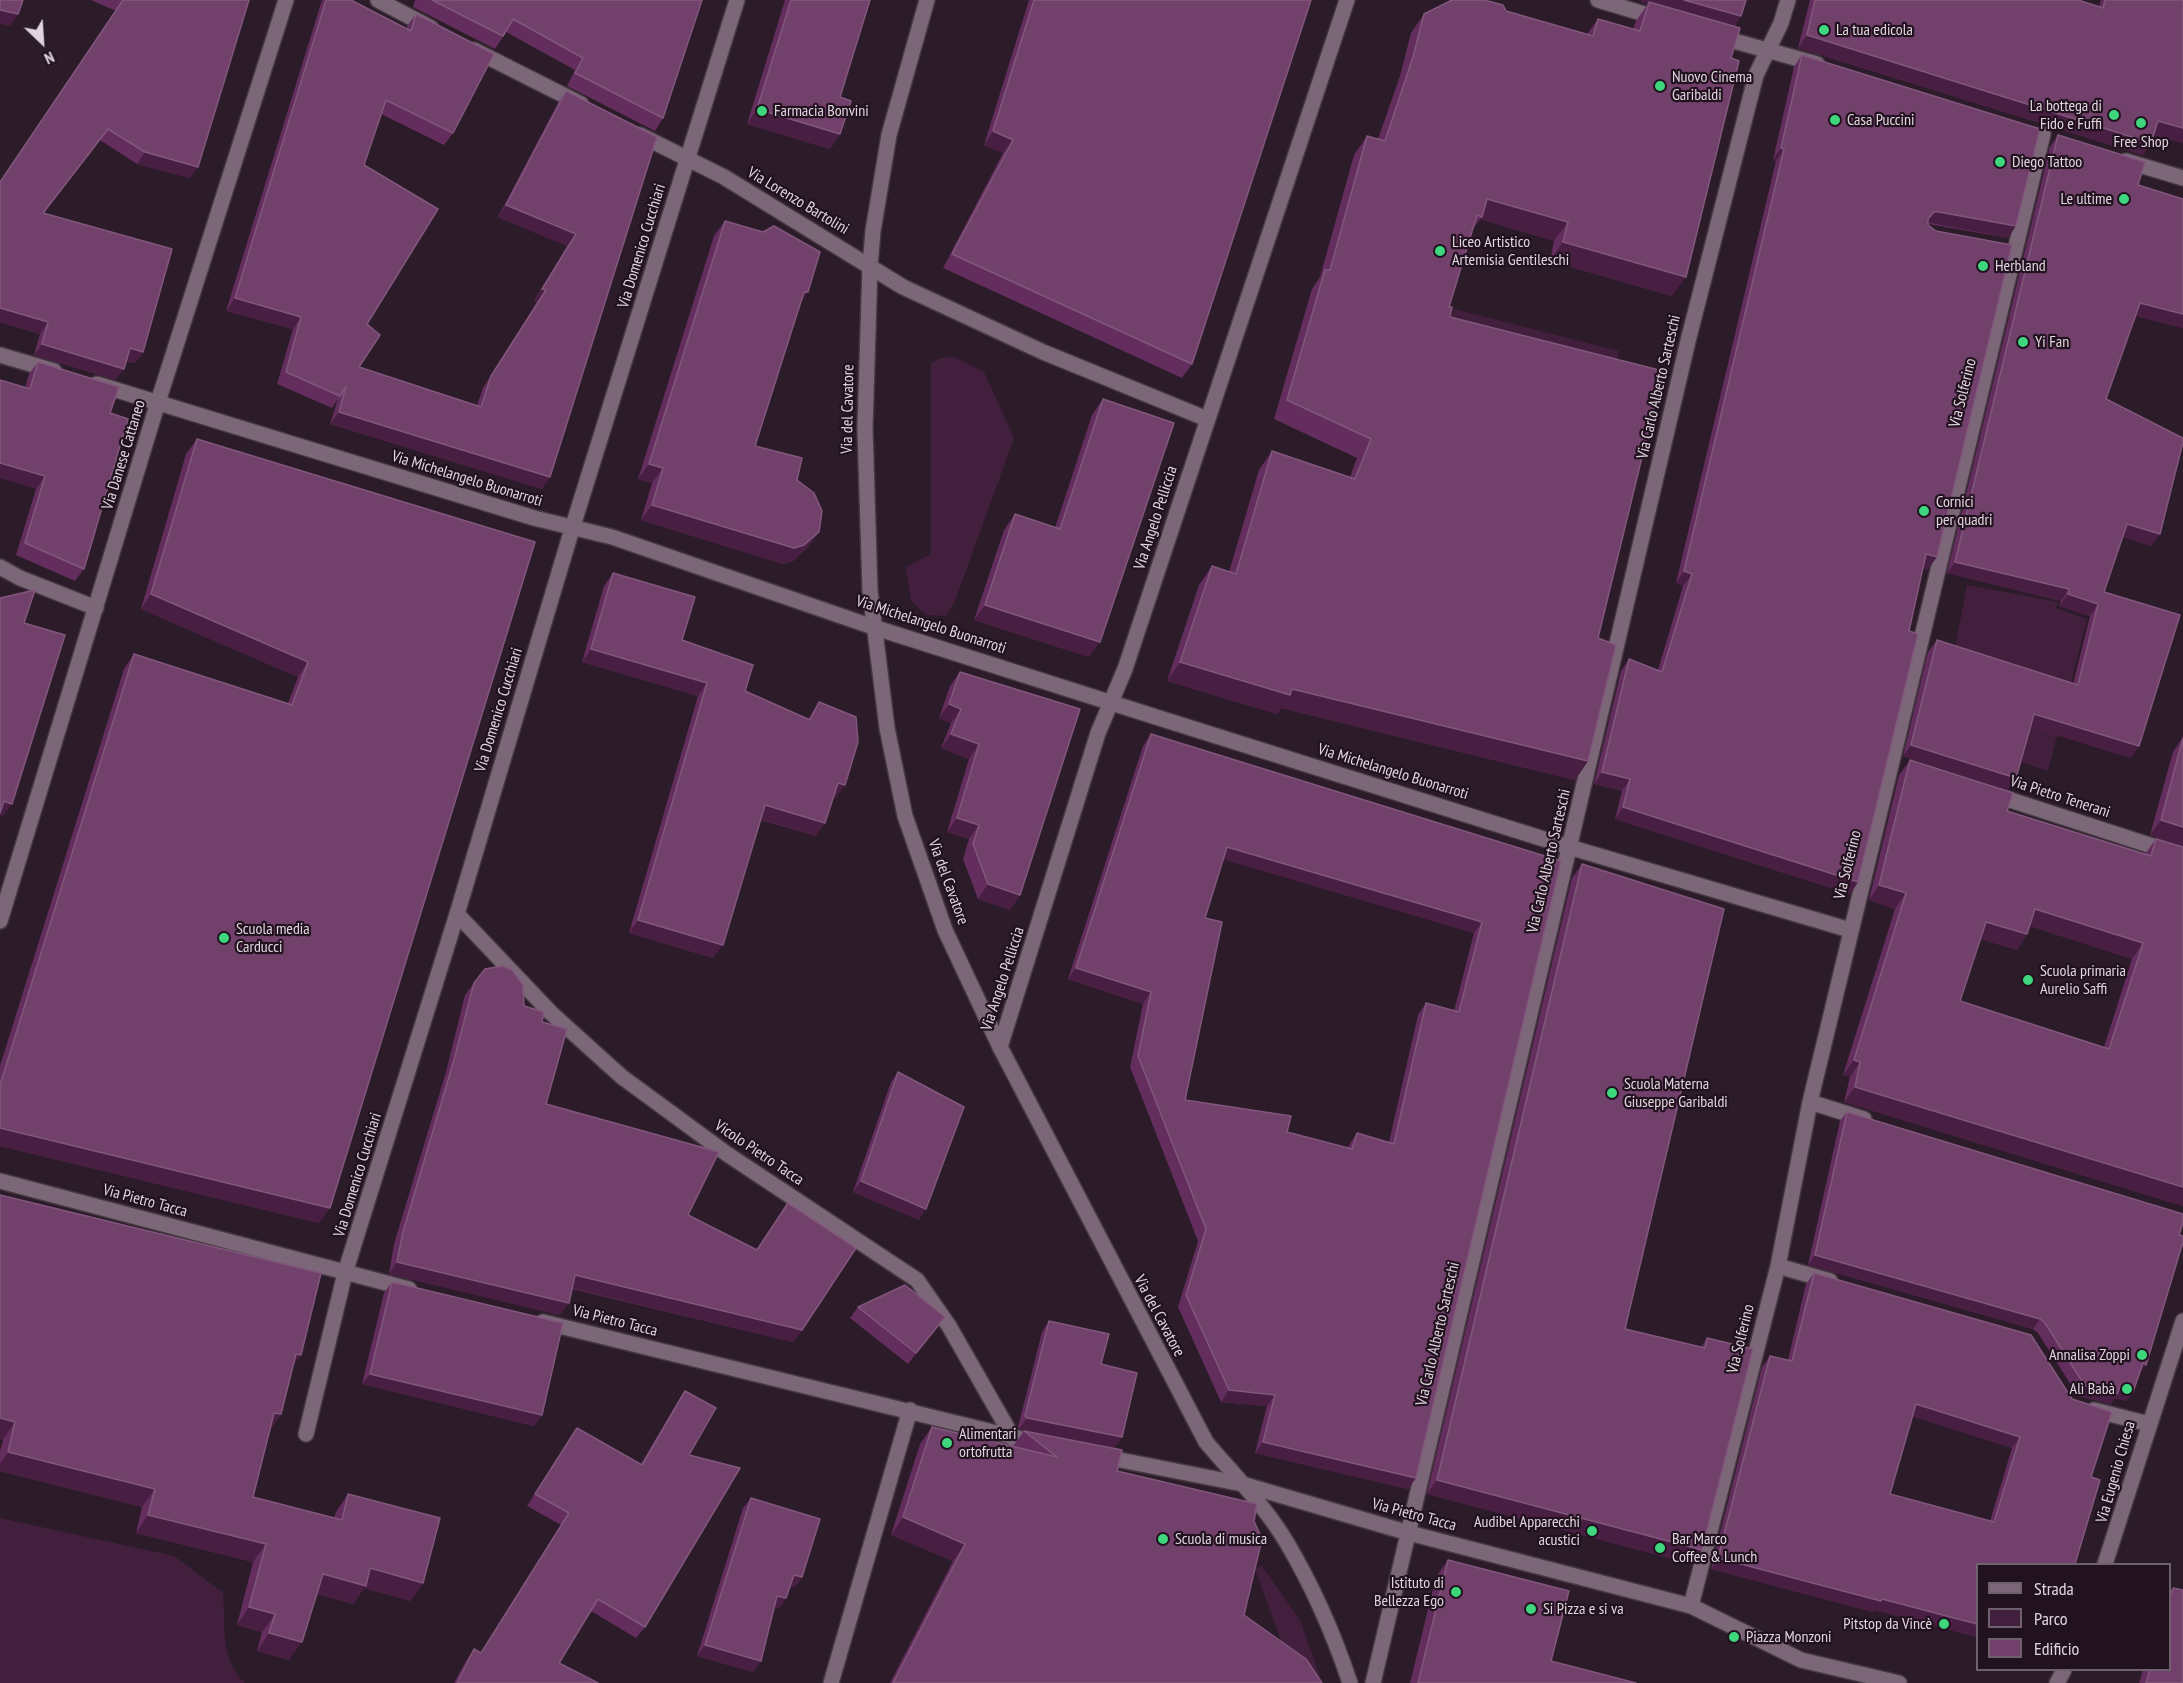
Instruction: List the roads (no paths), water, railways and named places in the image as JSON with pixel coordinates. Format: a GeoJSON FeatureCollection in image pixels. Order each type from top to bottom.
{"type":"FeatureCollection","features":[{"type":"Feature","properties":{"kind":"street","name":"Via Danese Cattaneo"},"geometry":{"type":"LineString","coordinates":[[0,921],[158,402],[286,0]]}},
{"type":"Feature","properties":{"kind":"street"},"geometry":{"type":"LineString","coordinates":[[378,0],[441,32]]}},
{"type":"Feature","properties":{"kind":"street","name":"Via Domenico Cucchiari"},"geometry":{"type":"LineString","coordinates":[[306,1434],[345,1273],[457,914],[572,529],[737,0]]}},
{"type":"Feature","properties":{"kind":"street","name":"Via del Cavatore"},"geometry":{"type":"LineString","coordinates":[[927,0],[890,135],[873,231],[865,428],[873,627],[886,728],[905,816],[945,930],[1000,1047],[1206,1442],[1242,1484],[1286,1542],[1324,1615],[1350,1683]]}},
{"type":"Feature","properties":{"kind":"street","name":"Via Angelo Pelliccia"},"geometry":{"type":"LineString","coordinates":[[1000,1047],[1098,733],[1113,703],[1347,0]]}},
{"type":"Feature","properties":{"kind":"street"},"geometry":{"type":"LineString","coordinates":[[1598,0],[1676,24]]}},
{"type":"Feature","properties":{"kind":"street","name":"Via Carlo Alberto Sarteschi"},"geometry":{"type":"LineString","coordinates":[[1373,1683],[1688,341],[1756,75],[1781,23],[1788,0]]}},
{"type":"Feature","properties":{"kind":"street"},"geometry":{"type":"LineString","coordinates":[[1698,30],[1833,69]]}},
{"type":"Feature","properties":{"kind":"street"},"geometry":{"type":"LineString","coordinates":[[462,43],[598,114]]}},
{"type":"Feature","properties":{"kind":"street"},"geometry":{"type":"LineString","coordinates":[[2025,129],[2060,140]]}},
{"type":"Feature","properties":{"kind":"street","name":"Via Lorenzo Bartolini"},"geometry":{"type":"LineString","coordinates":[[630,130],[723,177],[903,287],[1042,352],[1207,419]]}},
{"type":"Feature","properties":{"kind":"street","name":"Via Solferino"},"geometry":{"type":"LineString","coordinates":[[1691,1606],[1778,1266],[1809,1102],[2043,134]]}},
{"type":"Feature","properties":{"kind":"street"},"geometry":{"type":"LineString","coordinates":[[2109,155],[2183,178]]}},
{"type":"Feature","properties":{"kind":"street"},"geometry":{"type":"LineString","coordinates":[[1996,245],[2016,249]]}},
{"type":"Feature","properties":{"kind":"street","name":"Via Michelangelo Buonarroti"},"geometry":{"type":"LineString","coordinates":[[0,355],[572,529],[612,537],[873,627],[1569,847],[1850,930]]}},
{"type":"Feature","properties":{"kind":"street"},"geometry":{"type":"LineString","coordinates":[[0,567],[20,578],[96,608]]}},
{"type":"Feature","properties":{"kind":"street"},"geometry":{"type":"LineString","coordinates":[[0,582],[20,578]]}},
{"type":"Feature","properties":{"kind":"street"},"geometry":{"type":"LineString","coordinates":[[1892,763],[1910,768]]}},
{"type":"Feature","properties":{"kind":"street","name":"Via Pietro Tenerani"},"geometry":{"type":"LineString","coordinates":[[1975,788],[2183,856]]}},
{"type":"Feature","properties":{"kind":"street","name":"Vicolo Pietro Tacca"},"geometry":{"type":"LineString","coordinates":[[457,914],[551,1013],[622,1077],[727,1154],[917,1280],[949,1326],[1013,1438]]}},
{"type":"Feature","properties":{"kind":"street"},"geometry":{"type":"LineString","coordinates":[[1809,1102],[1874,1122]]}},
{"type":"Feature","properties":{"kind":"street","name":"Via Pietro Tacca"},"geometry":{"type":"LineString","coordinates":[[0,1181],[422,1292]]}},
{"type":"Feature","properties":{"kind":"street"},"geometry":{"type":"LineString","coordinates":[[1778,1266],[1846,1286]]}},
{"type":"Feature","properties":{"kind":"street","name":"Via Pietro Tacca"},"geometry":{"type":"LineString","coordinates":[[523,1317],[1048,1445]]}},
{"type":"Feature","properties":{"kind":"street","name":"Via Eugenio Chiesa"},"geometry":{"type":"LineString","coordinates":[[2105,1563],[2122,1520],[2149,1424],[2183,1321]]}},
{"type":"Feature","properties":{"kind":"street"},"geometry":{"type":"LineString","coordinates":[[2084,1407],[2149,1424]]}},
{"type":"Feature","properties":{"kind":"street"},"geometry":{"type":"LineString","coordinates":[[831,1683],[910,1410]]}},
{"type":"Feature","properties":{"kind":"street","name":"Via Pietro Tacca"},"geometry":{"type":"LineString","coordinates":[[1082,1452],[1242,1484],[1409,1533],[1691,1606],[1801,1660],[1899,1683]]}},
{"type":"Feature","properties":{"kind":"place","name":"La tua edicola"},"geometry":{"type":"Point","coordinates":[1824,30]}},
{"type":"Feature","properties":{"kind":"place","name":"Nuovo Cinema Garibaldi"},"geometry":{"type":"Point","coordinates":[1660,86]}},
{"type":"Feature","properties":{"kind":"place","name":"Farmacia Bonvini"},"geometry":{"type":"Point","coordinates":[762,111]}},
{"type":"Feature","properties":{"kind":"place","name":"La bottega di Fido e Fuffi"},"geometry":{"type":"Point","coordinates":[2114,115]}},
{"type":"Feature","properties":{"kind":"place","name":"Casa Puccini"},"geometry":{"type":"Point","coordinates":[1835,120]}},
{"type":"Feature","properties":{"kind":"place","name":"Free Shop"},"geometry":{"type":"Point","coordinates":[2141,123]}},
{"type":"Feature","properties":{"kind":"place","name":"Diego Tattoo"},"geometry":{"type":"Point","coordinates":[2000,162]}},
{"type":"Feature","properties":{"kind":"place","name":"Le ultime"},"geometry":{"type":"Point","coordinates":[2124,199]}},
{"type":"Feature","properties":{"kind":"place","name":"Liceo Artistico Artemisia Gentileschi"},"geometry":{"type":"Point","coordinates":[1440,251]}},
{"type":"Feature","properties":{"kind":"place","name":"Herbland"},"geometry":{"type":"Point","coordinates":[1983,266]}},
{"type":"Feature","properties":{"kind":"place","name":"Yi Fan"},"geometry":{"type":"Point","coordinates":[2023,342]}},
{"type":"Feature","properties":{"kind":"place","name":"Cornici per quadri"},"geometry":{"type":"Point","coordinates":[1924,511]}},
{"type":"Feature","properties":{"kind":"place","name":"Scuola media Carducci"},"geometry":{"type":"Point","coordinates":[224,938]}},
{"type":"Feature","properties":{"kind":"place","name":"Scuola primaria Aurelio Saffi"},"geometry":{"type":"Point","coordinates":[2028,980]}},
{"type":"Feature","properties":{"kind":"place","name":"Scuola Materna Giuseppe Garibaldi"},"geometry":{"type":"Point","coordinates":[1612,1093]}},
{"type":"Feature","properties":{"kind":"place","name":"Annalisa Zoppi"},"geometry":{"type":"Point","coordinates":[2142,1355]}},
{"type":"Feature","properties":{"kind":"place","name":"Alì Babà"},"geometry":{"type":"Point","coordinates":[2127,1389]}},
{"type":"Feature","properties":{"kind":"place","name":"Alimentari ortofrutta"},"geometry":{"type":"Point","coordinates":[947,1443]}},
{"type":"Feature","properties":{"kind":"place","name":"Audibel Apparecchi acustici"},"geometry":{"type":"Point","coordinates":[1592,1531]}},
{"type":"Feature","properties":{"kind":"place","name":"Scuola di musica"},"geometry":{"type":"Point","coordinates":[1163,1539]}},
{"type":"Feature","properties":{"kind":"place","name":"Bar Marco Coffee & Lunch"},"geometry":{"type":"Point","coordinates":[1660,1548]}},
{"type":"Feature","properties":{"kind":"place","name":"Istituto di Bellezza Ego"},"geometry":{"type":"Point","coordinates":[1456,1592]}},
{"type":"Feature","properties":{"kind":"place","name":"Si Pizza e si va"},"geometry":{"type":"Point","coordinates":[1531,1609]}},
{"type":"Feature","properties":{"kind":"place","name":"Pitstop da Vincè"},"geometry":{"type":"Point","coordinates":[1944,1624]}},
{"type":"Feature","properties":{"kind":"place","name":"Piazza Monzoni"},"geometry":{"type":"Point","coordinates":[1734,1637]}}]}
